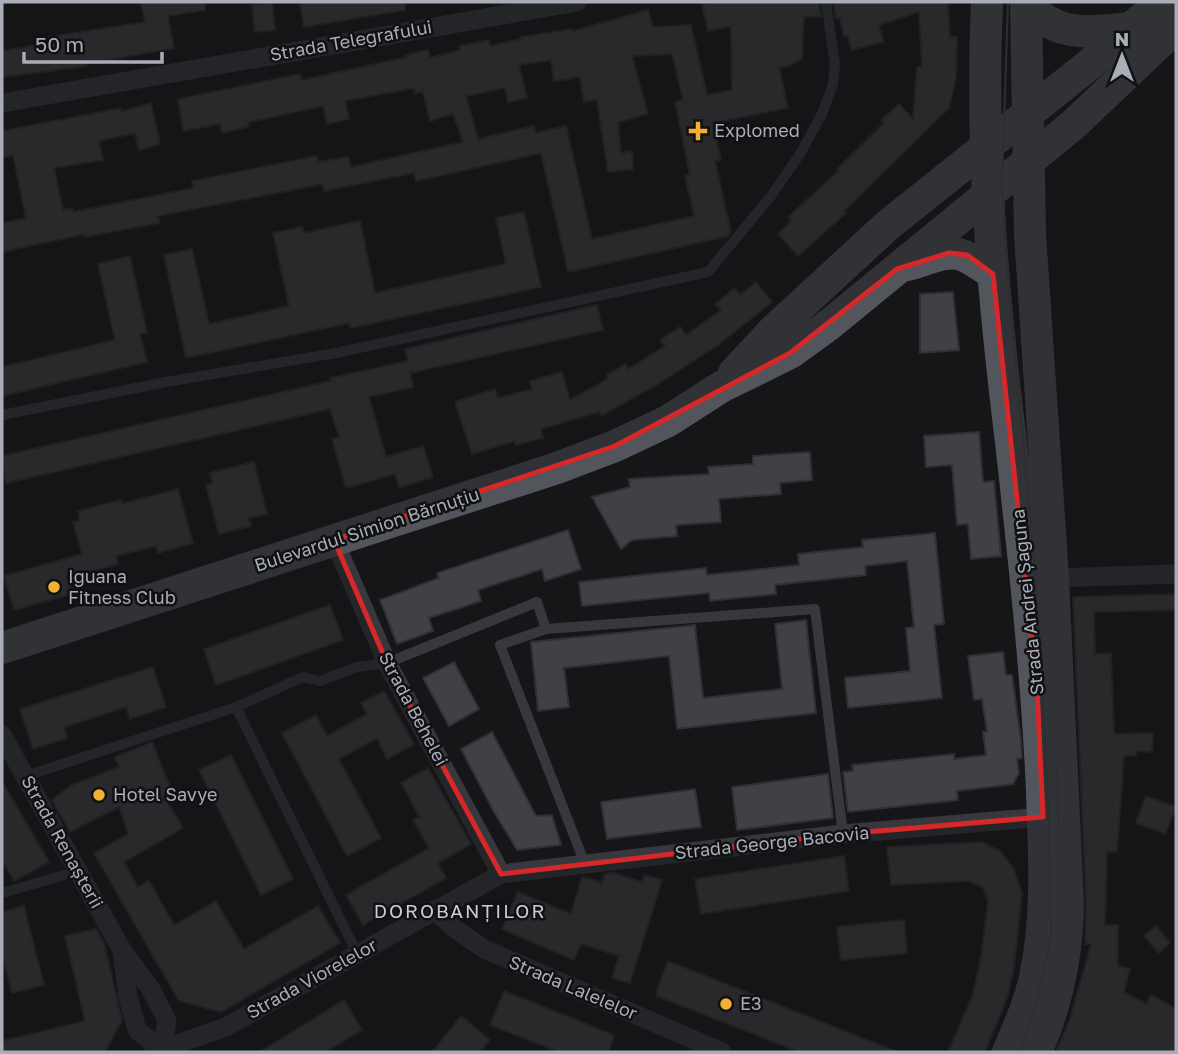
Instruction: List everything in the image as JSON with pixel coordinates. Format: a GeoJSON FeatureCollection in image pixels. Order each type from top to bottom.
{"type":"FeatureCollection","features":[{"type":"Feature","properties":{"kind":"main road","name":"Strada Andrei Șaguna"},"geometry":{"type":"LineString","coordinates":[[986,2],[984,76],[993,274],[1035,661],[1043,817],[1044,909],[1039,957],[1031,994],[1008,1052]]}},
{"type":"Feature","properties":{"kind":"main road","name":"Strada Andrei Șaguna"},"geometry":{"type":"LineString","coordinates":[[1026,2],[1030,234],[1053,578],[1065,803],[1068,937],[1064,969],[1047,1029],[1036,1052]]}},
{"type":"Feature","properties":{"kind":"main road"},"geometry":{"type":"LineString","coordinates":[[1026,2],[1046,21],[1070,31],[1131,28]]}},
{"type":"Feature","properties":{"kind":"main road","name":"Bulevardul Simion Bărnuțiu"},"geometry":{"type":"LineString","coordinates":[[721,387],[774,330],[888,225],[1028,114],[1161,2]]}},
{"type":"Feature","properties":{"kind":"main road","name":"Bulevardul Simion Bărnuțiu"},"geometry":{"type":"LineString","coordinates":[[2,648],[557,468],[615,446],[668,421],[721,387],[790,353],[863,298],[1074,124],[1176,27]]}},
{"type":"Feature","properties":{"kind":"main road"},"geometry":{"type":"LineString","coordinates":[[897,269],[944,254],[961,253],[993,274]]}},
{"type":"Feature","properties":{"kind":"street","name":"Strada Telegrafului"},"geometry":{"type":"LineString","coordinates":[[2,103],[577,2]]}},
{"type":"Feature","properties":{"kind":"street","name":"Strada Behelei"},"geometry":{"type":"LineString","coordinates":[[334,540],[387,663],[501,874]]}},
{"type":"Feature","properties":{"kind":"street"},"geometry":{"type":"LineString","coordinates":[[1053,578],[1176,574]]}},
{"type":"Feature","properties":{"kind":"street","name":"Strada Renașterii"},"geometry":{"type":"LineString","coordinates":[[2,735],[122,950],[150,988],[167,1020],[159,1052]]}},
{"type":"Feature","properties":{"kind":"street","name":"Strada George Bacovia"},"geometry":{"type":"LineString","coordinates":[[501,874],[843,834],[1043,817]]}},
{"type":"Feature","properties":{"kind":"street","name":"Strada Viorelelor"},"geometry":{"type":"LineString","coordinates":[[159,1052],[226,1027],[501,874]]}},
{"type":"Feature","properties":{"kind":"street","name":"Strada Lalelelor"},"geometry":{"type":"LineString","coordinates":[[433,910],[454,929],[484,949],[722,1052]]}},
{"type":"Feature","properties":{"kind":"street","name":"Strada Renașterii"},"geometry":{"type":"LineString","coordinates":[[122,950],[128,997],[137,1030],[159,1052]]}},
{"type":"Feature","properties":{"kind":"lane"},"geometry":{"type":"LineString","coordinates":[[2,415],[166,382],[336,354],[708,272],[771,196],[800,154],[830,96],[835,65],[826,2]]}},
{"type":"Feature","properties":{"kind":"lane"},"geometry":{"type":"LineString","coordinates":[[26,776],[236,707],[303,677],[320,681],[357,667],[387,663],[537,602],[547,629]]}},
{"type":"Feature","properties":{"kind":"lane"},"geometry":{"type":"LineString","coordinates":[[585,864],[500,645],[547,629],[815,608],[843,834]]}},
{"type":"Feature","properties":{"kind":"lane"},"geometry":{"type":"LineString","coordinates":[[236,707],[357,953]]}},
{"type":"Feature","properties":{"kind":"lane"},"geometry":{"type":"LineString","coordinates":[[2,893],[78,871]]}},
{"type":"Feature","properties":{"kind":"highlighted area"},"geometry":{"type":"Polygon","coordinates":[[[949,253],[967,255],[993,274],[1037,688],[1043,817],[843,834],[501,874],[387,663],[334,540],[615,446],[790,353],[897,269],[949,253]]]}},
{"type":"Feature","properties":{"kind":"building"},"geometry":{"type":"Polygon","coordinates":[[[141,2],[205,2],[205,10],[168,16],[174,48],[86,66],[2,77],[2,51],[42,44],[41,38],[145,22],[141,2]]]}},
{"type":"Feature","properties":{"kind":"building"},"geometry":{"type":"Polygon","coordinates":[[[300,2],[405,2],[405,10],[304,27],[300,2]]]}},
{"type":"Feature","properties":{"kind":"building"},"geometry":{"type":"Polygon","coordinates":[[[819,2],[821,17],[804,16],[802,59],[787,67],[779,67],[788,108],[713,123],[721,160],[715,161],[731,232],[728,236],[568,272],[541,153],[416,181],[414,173],[324,191],[323,184],[158,216],[159,223],[85,237],[85,234],[2,252],[2,223],[26,218],[13,155],[2,158],[2,131],[121,108],[121,112],[151,103],[160,144],[139,150],[135,133],[99,141],[103,160],[54,168],[63,210],[72,208],[73,212],[194,188],[192,181],[317,156],[318,162],[348,157],[351,167],[463,142],[453,114],[430,121],[423,92],[415,93],[414,88],[345,101],[349,119],[327,124],[323,106],[249,122],[248,127],[222,133],[220,124],[183,131],[178,99],[300,74],[302,80],[428,50],[430,58],[460,50],[459,46],[489,40],[490,46],[521,37],[572,29],[573,31],[648,10],[653,27],[691,25],[707,95],[732,90],[731,26],[708,31],[702,4],[819,2]],[[672,54],[632,56],[648,114],[618,122],[621,153],[632,151],[633,169],[608,172],[597,100],[584,102],[580,77],[554,81],[551,60],[519,65],[527,98],[508,102],[505,88],[466,96],[478,139],[534,126],[536,133],[566,126],[592,239],[694,216],[685,176],[690,175],[675,102],[683,100],[672,54]]]}},
{"type":"Feature","properties":{"kind":"building"},"geometry":{"type":"Polygon","coordinates":[[[833,2],[948,2],[950,37],[957,37],[956,78],[949,108],[844,211],[846,213],[798,256],[778,234],[791,221],[788,217],[839,171],[837,169],[884,123],[882,120],[899,104],[913,119],[917,67],[922,66],[919,12],[879,25],[883,42],[851,50],[848,36],[844,37],[840,18],[836,18],[833,2]]]}},
{"type":"Feature","properties":{"kind":"building"},"geometry":{"type":"Polygon","coordinates":[[[272,3],[275,30],[255,32],[252,5],[272,3]]]}},
{"type":"Feature","properties":{"kind":"building"},"geometry":{"type":"Polygon","coordinates":[[[524,212],[541,287],[350,328],[349,323],[186,358],[164,255],[192,249],[209,324],[289,306],[273,233],[302,227],[304,233],[360,221],[375,293],[506,264],[496,218],[524,212]]]}},
{"type":"Feature","properties":{"kind":"building"},"geometry":{"type":"Polygon","coordinates":[[[130,256],[147,333],[140,334],[147,362],[2,396],[2,367],[115,340],[98,264],[130,256]]]}},
{"type":"Feature","properties":{"kind":"building"},"geometry":{"type":"Polygon","coordinates":[[[756,282],[772,302],[718,345],[663,381],[601,416],[599,412],[541,429],[543,438],[516,445],[515,441],[472,454],[455,402],[495,389],[498,398],[532,389],[530,381],[562,372],[570,400],[608,379],[607,375],[626,364],[628,369],[665,346],[660,340],[680,327],[686,335],[721,310],[715,304],[735,288],[740,295],[756,282]]]}},
{"type":"Feature","properties":{"kind":"building"},"geometry":{"type":"Polygon","coordinates":[[[953,292],[959,350],[920,353],[920,294],[953,292]]]}},
{"type":"Feature","properties":{"kind":"building"},"geometry":{"type":"Polygon","coordinates":[[[597,305],[603,330],[411,373],[413,387],[369,397],[386,457],[423,446],[433,477],[399,488],[395,474],[346,488],[332,439],[339,437],[330,409],[6,483],[2,456],[331,381],[330,378],[408,361],[405,349],[597,305]]]}},
{"type":"Feature","properties":{"kind":"building"},"geometry":{"type":"Polygon","coordinates":[[[979,432],[983,482],[994,481],[1001,556],[971,559],[968,524],[957,525],[952,465],[926,467],[924,436],[979,432]]]}},
{"type":"Feature","properties":{"kind":"building"},"geometry":{"type":"Polygon","coordinates":[[[810,452],[812,480],[780,483],[781,494],[719,499],[721,522],[676,525],[677,536],[632,540],[621,549],[592,497],[630,487],[629,479],[709,474],[708,467],[753,464],[753,456],[810,452]]]}},
{"type":"Feature","properties":{"kind":"building"},"geometry":{"type":"Polygon","coordinates":[[[254,462],[267,514],[249,518],[251,526],[219,534],[206,485],[213,483],[210,473],[254,462]]]}},
{"type":"Feature","properties":{"kind":"building"},"geometry":{"type":"Polygon","coordinates":[[[178,489],[193,543],[158,553],[156,546],[116,556],[118,564],[67,577],[72,594],[14,610],[4,576],[82,554],[73,522],[80,520],[78,511],[121,500],[122,504],[178,489]]]}},
{"type":"Feature","properties":{"kind":"building"},"geometry":{"type":"Polygon","coordinates":[[[568,530],[581,569],[545,581],[542,569],[478,590],[481,601],[429,618],[433,631],[397,644],[380,600],[439,578],[437,573],[568,530]]]}},
{"type":"Feature","properties":{"kind":"building"},"geometry":{"type":"Polygon","coordinates":[[[935,533],[944,624],[934,625],[942,698],[848,708],[845,678],[910,671],[906,628],[914,627],[907,561],[865,566],[866,575],[775,585],[776,594],[710,601],[709,593],[582,606],[579,582],[706,568],[707,575],[799,565],[798,554],[863,547],[862,540],[935,533]]]}},
{"type":"Feature","properties":{"kind":"building"},"geometry":{"type":"Polygon","coordinates":[[[1176,594],[1176,610],[1094,612],[1095,654],[1111,653],[1114,734],[1153,733],[1152,752],[1136,751],[1136,756],[1124,756],[1117,852],[1107,852],[1105,925],[1118,925],[1118,966],[1130,969],[1124,992],[1147,1004],[1151,995],[1176,1008],[1176,1052],[1056,1052],[1070,1019],[1091,944],[1085,944],[1086,904],[1073,597],[1176,594]]]}},
{"type":"Feature","properties":{"kind":"building"},"geometry":{"type":"Polygon","coordinates":[[[330,605],[343,640],[216,685],[204,649],[330,605]]]}},
{"type":"Feature","properties":{"kind":"building"},"geometry":{"type":"Polygon","coordinates":[[[806,620],[816,713],[677,729],[669,656],[564,668],[569,707],[538,711],[531,642],[695,625],[703,698],[782,689],[775,624],[806,620]]]}},
{"type":"Feature","properties":{"kind":"building"},"geometry":{"type":"Polygon","coordinates":[[[1003,652],[1006,675],[1012,675],[1021,741],[1022,758],[1017,759],[1019,773],[1013,784],[957,791],[958,800],[848,812],[843,772],[853,771],[852,765],[954,754],[954,759],[986,755],[983,732],[987,732],[982,699],[974,700],[968,656],[1003,652]]]}},
{"type":"Feature","properties":{"kind":"building"},"geometry":{"type":"Polygon","coordinates":[[[454,662],[479,709],[449,726],[423,678],[454,662]]]}},
{"type":"Feature","properties":{"kind":"building"},"geometry":{"type":"Polygon","coordinates":[[[153,667],[166,707],[130,719],[126,707],[64,727],[67,738],[33,749],[20,709],[153,667]]]}},
{"type":"Feature","properties":{"kind":"building"},"geometry":{"type":"Polygon","coordinates":[[[384,691],[414,744],[387,759],[377,738],[339,759],[381,838],[347,856],[282,733],[316,715],[327,736],[367,714],[361,703],[384,691]]]}},
{"type":"Feature","properties":{"kind":"building"},"geometry":{"type":"Polygon","coordinates":[[[492,732],[536,816],[552,815],[561,845],[517,850],[461,749],[492,732]]]}},
{"type":"Feature","properties":{"kind":"building"},"geometry":{"type":"Polygon","coordinates":[[[152,742],[172,792],[163,795],[183,828],[124,862],[138,887],[149,881],[174,925],[216,901],[244,949],[318,906],[340,943],[221,1012],[179,1001],[94,853],[128,834],[119,807],[70,832],[52,800],[70,786],[119,767],[115,757],[152,742]]]}},
{"type":"Feature","properties":{"kind":"building"},"geometry":{"type":"Polygon","coordinates":[[[231,755],[293,879],[261,895],[199,770],[231,755]]]}},
{"type":"Feature","properties":{"kind":"building"},"geometry":{"type":"Polygon","coordinates":[[[428,768],[471,844],[438,863],[446,878],[363,925],[346,895],[429,848],[413,820],[420,817],[401,783],[428,768]]]}},
{"type":"Feature","properties":{"kind":"building"},"geometry":{"type":"Polygon","coordinates":[[[828,774],[833,818],[737,830],[732,787],[828,774]]]}},
{"type":"Feature","properties":{"kind":"building"},"geometry":{"type":"Polygon","coordinates":[[[2,781],[49,862],[14,881],[2,860],[2,781]]]}},
{"type":"Feature","properties":{"kind":"building"},"geometry":{"type":"Polygon","coordinates":[[[695,789],[701,827],[607,839],[601,802],[695,789]]]}},
{"type":"Feature","properties":{"kind":"building"},"geometry":{"type":"Polygon","coordinates":[[[1146,796],[1176,807],[1165,834],[1136,823],[1146,796]]]}},
{"type":"Feature","properties":{"kind":"building"},"geometry":{"type":"Polygon","coordinates":[[[982,842],[1000,851],[1013,867],[1022,893],[1014,967],[1007,998],[985,1052],[948,1052],[973,995],[988,902],[983,887],[969,881],[891,885],[887,847],[982,842]]]}},
{"type":"Feature","properties":{"kind":"building"},"geometry":{"type":"Polygon","coordinates":[[[844,856],[849,891],[701,914],[695,879],[844,856]]]}},
{"type":"Feature","properties":{"kind":"building"},"geometry":{"type":"Polygon","coordinates":[[[613,873],[642,882],[644,875],[662,880],[630,983],[612,978],[619,956],[581,944],[574,960],[502,929],[518,892],[571,914],[582,877],[602,883],[605,874],[613,873]]]}},
{"type":"Feature","properties":{"kind":"building"},"geometry":{"type":"Polygon","coordinates":[[[24,906],[44,985],[12,993],[2,954],[2,912],[24,906]]]}},
{"type":"Feature","properties":{"kind":"building"},"geometry":{"type":"Polygon","coordinates":[[[904,920],[907,953],[841,960],[837,927],[904,920]]]}},
{"type":"Feature","properties":{"kind":"building"},"geometry":{"type":"Polygon","coordinates":[[[1156,926],[1170,943],[1159,953],[1144,936],[1156,926]]]}},
{"type":"Feature","properties":{"kind":"building"},"geometry":{"type":"Polygon","coordinates":[[[96,929],[104,943],[122,1020],[105,1052],[2,1052],[2,1041],[85,1021],[65,936],[96,929]]]}},
{"type":"Feature","properties":{"kind":"building","name":"E3"},"geometry":{"type":"Polygon","coordinates":[[[668,961],[895,1052],[799,1052],[657,996],[668,961]]]}},
{"type":"Feature","properties":{"kind":"building"},"geometry":{"type":"Polygon","coordinates":[[[504,991],[614,1035],[609,1052],[559,1052],[490,1025],[504,991]]]}},
{"type":"Feature","properties":{"kind":"building"},"geometry":{"type":"Polygon","coordinates":[[[344,1000],[362,1030],[325,1052],[260,1052],[344,1000]]]}},
{"type":"Feature","properties":{"kind":"building"},"geometry":{"type":"Polygon","coordinates":[[[461,1016],[490,1040],[480,1052],[432,1052],[461,1016]]]}},
{"type":"Feature","properties":{"kind":"tram line"},"geometry":{"type":"LineString","coordinates":[[1008,2],[1002,183],[1008,281],[1035,566],[1048,798],[1051,937],[1036,1006],[1019,1052]]}},
{"type":"Feature","properties":{"kind":"tram line"},"geometry":{"type":"LineString","coordinates":[[1057,770],[1059,829]]}},
{"type":"Feature","properties":{"kind":"place","name":"Explomed"},"geometry":{"type":"Point","coordinates":[698,131]}},
{"type":"Feature","properties":{"kind":"place","name":"Iguana Fitness Club"},"geometry":{"type":"Point","coordinates":[54,587]}},
{"type":"Feature","properties":{"kind":"place","name":"Hotel Savye"},"geometry":{"type":"Point","coordinates":[99,795]}},
{"type":"Feature","properties":{"kind":"place","name":"E3"},"geometry":{"type":"Point","coordinates":[726,1004]}},
{"type":"Feature","properties":{"kind":"district","name":"DOROBANȚILOR"},"geometry":{"type":"Point","coordinates":[460,911]}}]}
